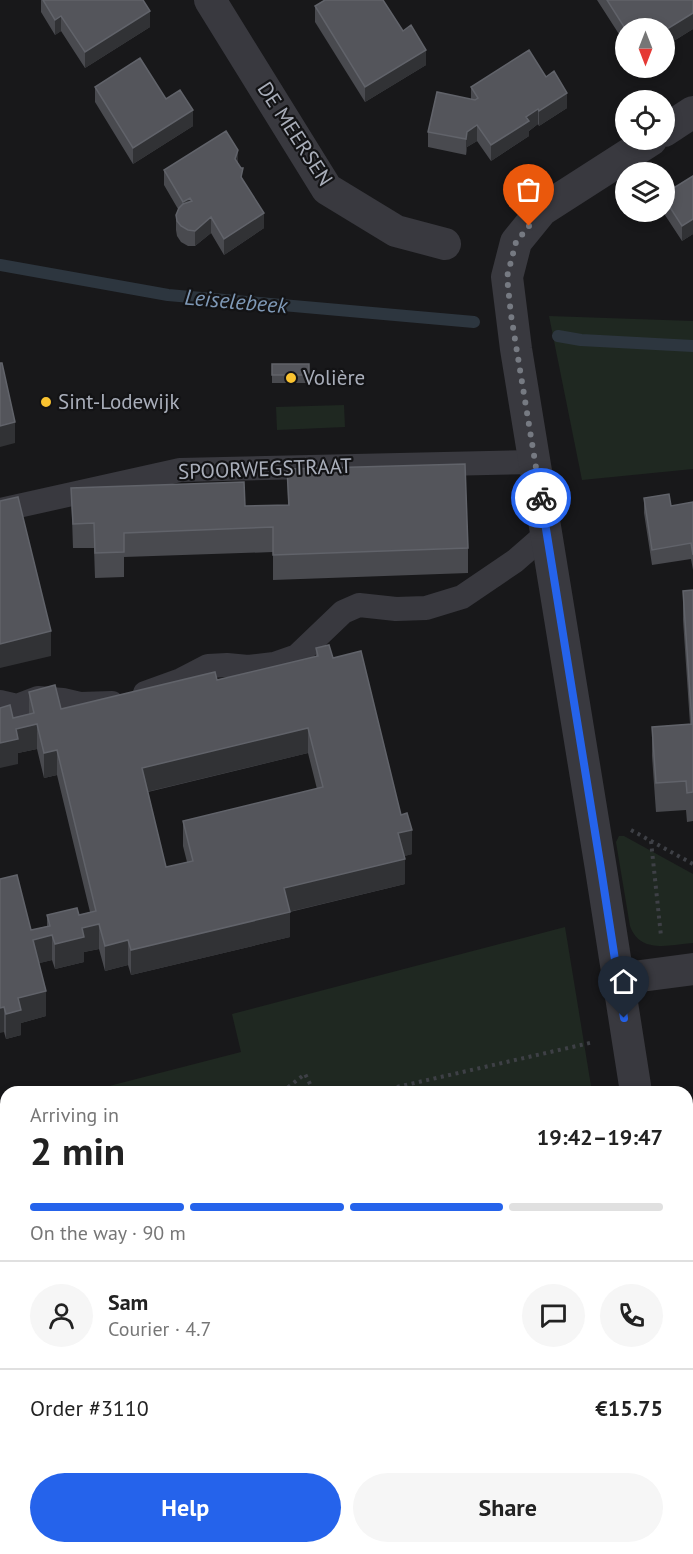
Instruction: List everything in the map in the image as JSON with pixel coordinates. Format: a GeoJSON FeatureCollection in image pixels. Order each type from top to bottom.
{"type":"FeatureCollection","features":[{"type":"Feature","properties":{"kind":"street","name":"DE MEERSEN"},"geometry":{"type":"LineString","coordinates":[[210,0],[327,189],[396,231],[446,244]]}},
{"type":"Feature","properties":{"kind":"street"},"geometry":{"type":"LineString","coordinates":[[675,124],[693,112]]}},
{"type":"Feature","properties":{"kind":"street"},"geometry":{"type":"LineString","coordinates":[[635,150],[542,210],[516,242],[507,277],[511,315],[635,1086]]}},
{"type":"Feature","properties":{"kind":"street","name":"SPOORWEGSTRAAT"},"geometry":{"type":"LineString","coordinates":[[0,510],[180,470],[535,462]]}},
{"type":"Feature","properties":{"kind":"street"},"geometry":{"type":"LineString","coordinates":[[0,702],[17,706],[38,698],[80,704],[118,702],[181,680],[208,666],[248,667],[274,664],[297,656],[343,612],[359,605],[396,609],[426,608],[462,597],[515,561],[546,534]]}},
{"type":"Feature","properties":{"kind":"street"},"geometry":{"type":"LineString","coordinates":[[618,979],[679,971]]}},
{"type":"Feature","properties":{"kind":"path"},"geometry":{"type":"LineString","coordinates":[[590,809],[693,864]]}},
{"type":"Feature","properties":{"kind":"path"},"geometry":{"type":"LineString","coordinates":[[651,841],[679,971]]}},
{"type":"Feature","properties":{"kind":"path"},"geometry":{"type":"LineString","coordinates":[[401,1086],[585,1044],[627,1037]]}},
{"type":"Feature","properties":{"kind":"path"},"geometry":{"type":"LineString","coordinates":[[290,1086],[305,1074],[311,1086]]}},
{"type":"Feature","properties":{"kind":"shaded area"},"geometry":{"type":"Polygon","coordinates":[[[549,316],[693,321],[693,469],[582,480],[549,316]]]}},
{"type":"Feature","properties":{"kind":"shaded area"},"geometry":{"type":"Polygon","coordinates":[[[344,405],[345,427],[277,430],[276,407],[344,405]]]}},
{"type":"Feature","properties":{"kind":"shaded area"},"geometry":{"type":"Polygon","coordinates":[[[619,836],[624,836],[693,874],[693,943],[656,946],[641,941],[635,935],[630,926],[616,842],[619,836]]]}},
{"type":"Feature","properties":{"kind":"shaded area"},"geometry":{"type":"Polygon","coordinates":[[[565,927],[591,1086],[109,1086],[241,1052],[232,1014],[565,927]]]}},
{"type":"Feature","properties":{"kind":"building"},"geometry":{"type":"Polygon","coordinates":[[[43,0],[143,0],[150,11],[85,52],[61,16],[55,20],[43,0]]]}},
{"type":"Feature","properties":{"kind":"building"},"geometry":{"type":"Polygon","coordinates":[[[325,0],[383,0],[403,31],[411,25],[426,50],[365,87],[315,6],[325,0]]]}},
{"type":"Feature","properties":{"kind":"building"},"geometry":{"type":"Polygon","coordinates":[[[607,0],[693,0],[693,13],[675,24],[675,18],[618,18],[607,0]]]}},
{"type":"Feature","properties":{"kind":"building"},"geometry":{"type":"Polygon","coordinates":[[[529,50],[546,77],[554,71],[567,93],[526,117],[529,121],[491,145],[477,125],[467,132],[466,139],[428,132],[437,92],[475,100],[478,98],[471,87],[529,50]]]}},
{"type":"Feature","properties":{"kind":"building"},"geometry":{"type":"Polygon","coordinates":[[[140,58],[166,99],[180,90],[193,110],[133,148],[95,87],[140,58]]]}},
{"type":"Feature","properties":{"kind":"building"},"geometry":{"type":"Polygon","coordinates":[[[226,131],[238,150],[235,159],[243,168],[241,177],[264,213],[224,239],[211,217],[195,231],[181,226],[176,215],[179,208],[192,201],[190,198],[183,202],[164,170],[226,131]]]}},
{"type":"Feature","properties":{"kind":"building"},"geometry":{"type":"Polygon","coordinates":[[[693,176],[693,219],[682,226],[675,215],[675,187],[693,176]]]}},
{"type":"Feature","properties":{"kind":"building"},"geometry":{"type":"Polygon","coordinates":[[[0,363],[2,363],[15,422],[0,426],[0,363]]]}},
{"type":"Feature","properties":{"kind":"building"},"geometry":{"type":"Polygon","coordinates":[[[272,364],[309,364],[309,375],[272,375],[272,364]]]}},
{"type":"Feature","properties":{"kind":"building"},"geometry":{"type":"Polygon","coordinates":[[[465,464],[468,548],[273,555],[273,527],[124,533],[124,552],[95,553],[94,523],[73,524],[71,488],[244,482],[245,506],[289,505],[287,469],[465,464]]]}},
{"type":"Feature","properties":{"kind":"building"},"geometry":{"type":"Polygon","coordinates":[[[669,494],[671,506],[693,502],[693,555],[691,543],[652,550],[644,498],[669,494]]]}},
{"type":"Feature","properties":{"kind":"building"},"geometry":{"type":"Polygon","coordinates":[[[18,497],[51,631],[0,644],[0,501],[18,497]]]}},
{"type":"Feature","properties":{"kind":"building"},"geometry":{"type":"Polygon","coordinates":[[[693,590],[693,792],[687,793],[686,781],[656,783],[652,727],[692,724],[683,591],[693,590]]]}},
{"type":"Feature","properties":{"kind":"building"},"geometry":{"type":"Polygon","coordinates":[[[329,645],[333,658],[361,651],[401,815],[407,813],[412,830],[398,833],[405,859],[284,888],[290,912],[131,950],[128,940],[105,946],[99,924],[82,928],[84,937],[55,944],[52,935],[33,940],[46,991],[18,998],[21,1010],[6,1014],[4,1007],[0,1008],[0,879],[17,875],[31,930],[50,926],[47,915],[77,908],[79,915],[96,911],[57,750],[44,753],[37,724],[16,729],[18,739],[0,743],[0,708],[10,705],[13,718],[34,713],[29,692],[55,685],[61,709],[215,672],[217,680],[318,656],[316,648],[329,645]],[[308,728],[142,768],[166,867],[193,861],[183,821],[323,787],[308,728]]]}},
{"type":"Feature","properties":{"kind":"waterway","name":"Leiselebeek"},"geometry":{"type":"LineString","coordinates":[[0,265],[168,295],[474,322]]}},
{"type":"Feature","properties":{"kind":"waterway","name":"Leiselebeek"},"geometry":{"type":"LineString","coordinates":[[558,336],[581,340],[693,346]]}},
{"type":"Feature","properties":{"kind":"way so far"},"geometry":{"type":"LineString","coordinates":[[529,226],[516,242],[507,277],[511,315],[541,498]]}},
{"type":"Feature","properties":{"kind":"place","name":"Volière"},"geometry":{"type":"Point","coordinates":[291,378]}},
{"type":"Feature","properties":{"kind":"place","name":"Sint-Lodewijk"},"geometry":{"type":"Point","coordinates":[46,402]}},
{"type":"Feature","properties":{"kind":"route"},"geometry":{"type":"LineString","coordinates":[[541,498],[624,1018]]}}]}
